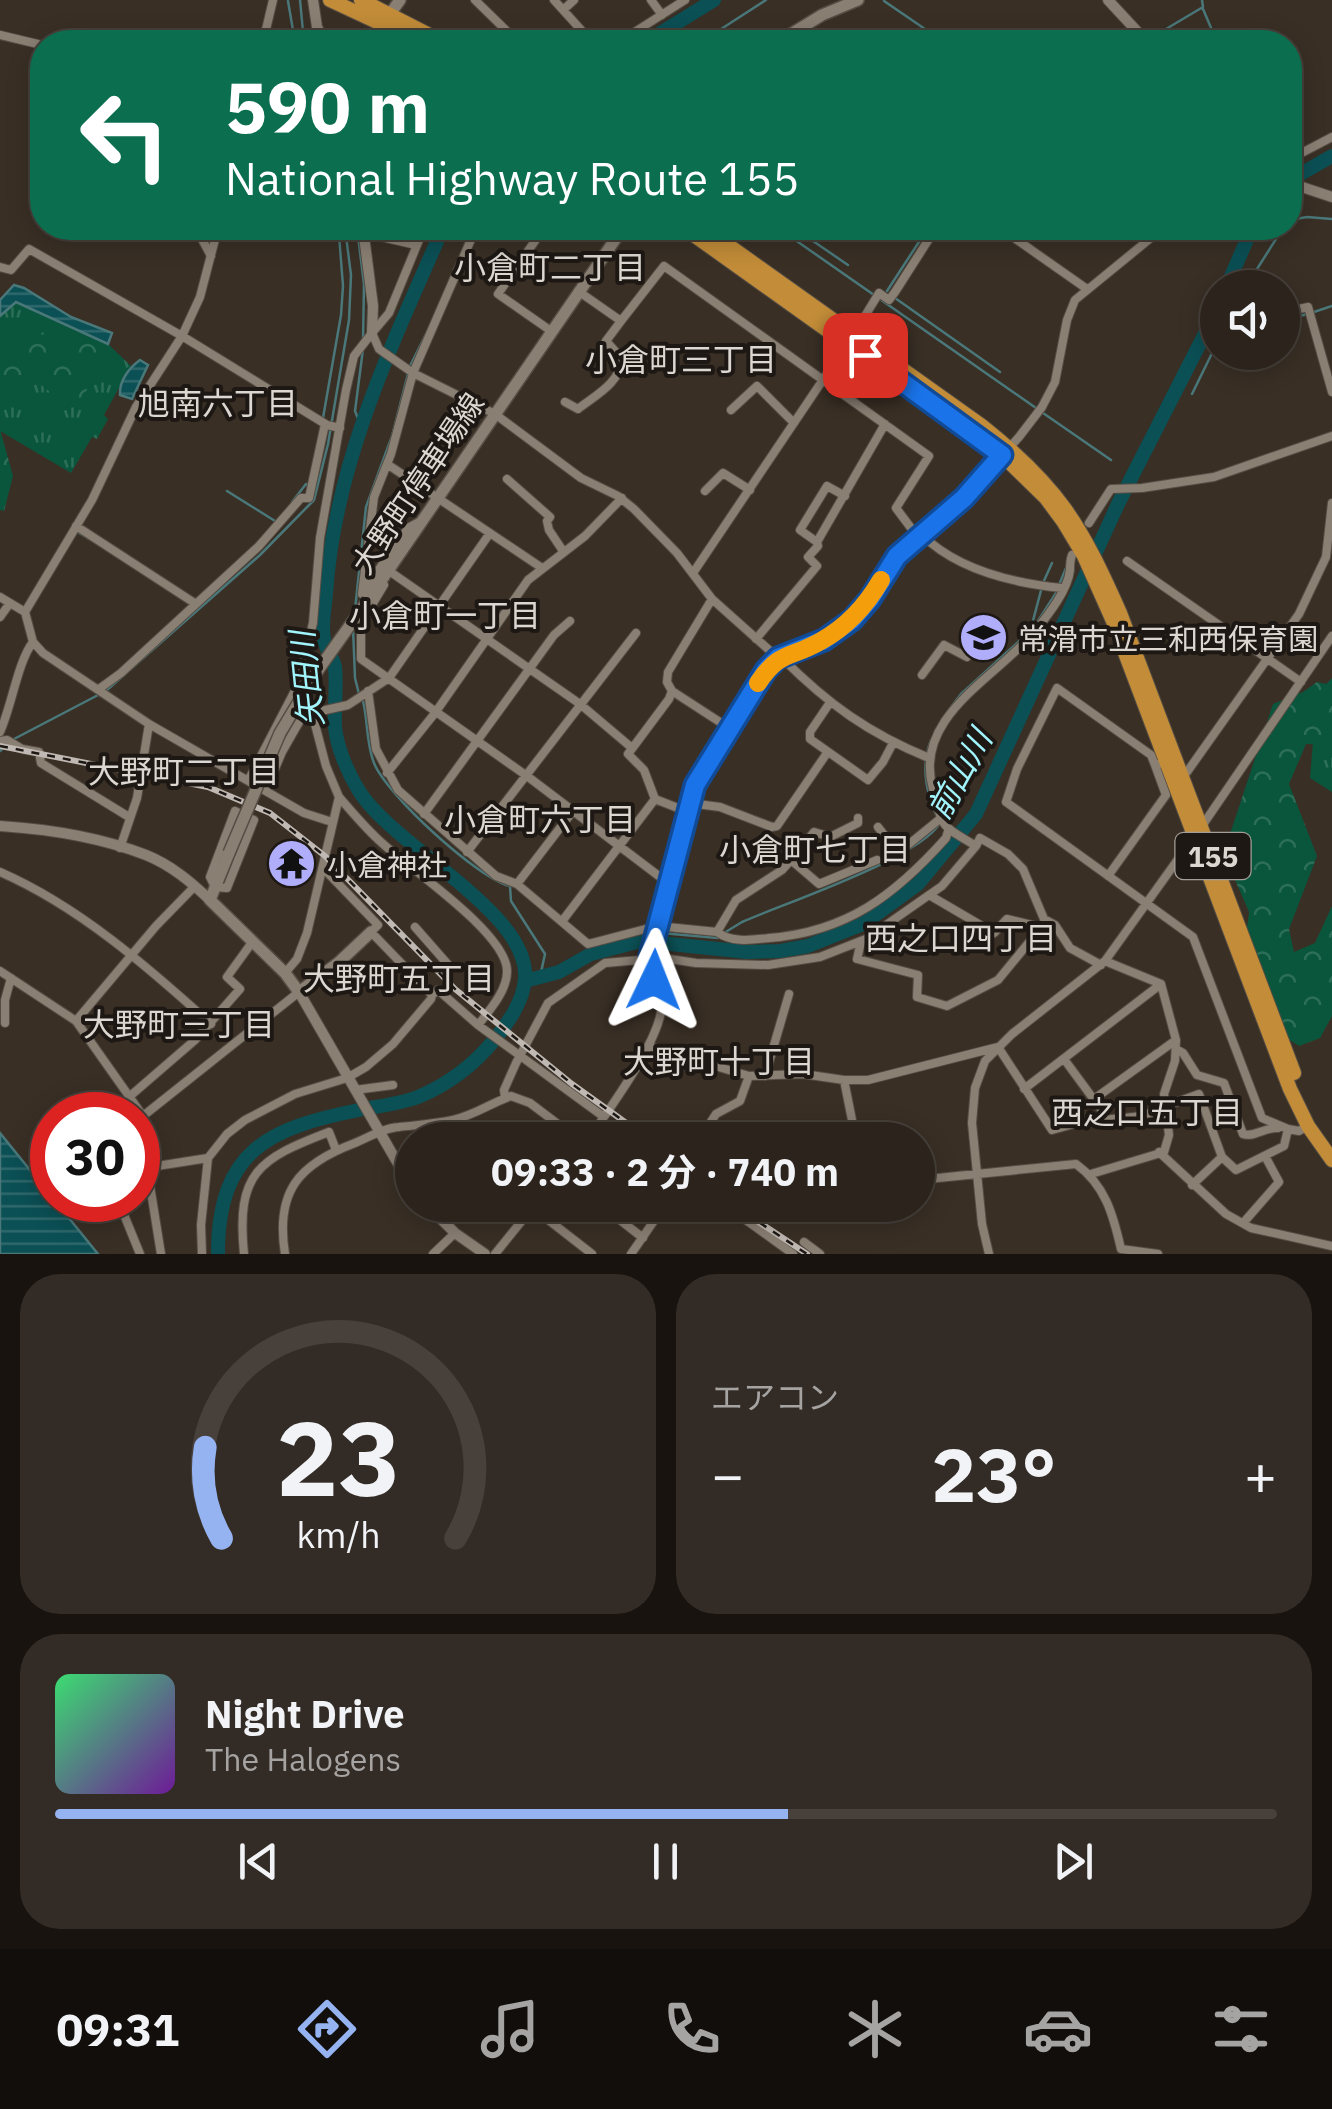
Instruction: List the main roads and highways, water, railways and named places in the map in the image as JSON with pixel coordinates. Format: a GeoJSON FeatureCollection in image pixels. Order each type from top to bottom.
{"type":"FeatureCollection","features":[{"type":"Feature","properties":{"kind":"highway"},"geometry":{"type":"LineString","coordinates":[[330,0],[415,30]]}},
{"type":"Feature","properties":{"kind":"highway"},"geometry":{"type":"LineString","coordinates":[[361,0],[404,30]]}},
{"type":"Feature","properties":{"kind":"highway","name":"155"},"geometry":{"type":"LineString","coordinates":[[702,240],[850,339]]}},
{"type":"Feature","properties":{"kind":"highway","name":"155"},"geometry":{"type":"LineString","coordinates":[[720,240],[1005,451],[1046,498],[1096,571],[1120,613],[1181,775],[1284,1073],[1308,1126],[1332,1160]]}},
{"type":"Feature","properties":{"kind":"highway","name":"155"},"geometry":{"type":"LineString","coordinates":[[1096,571],[1160,764],[1198,832],[1298,1086],[1332,1143]]}},
{"type":"Feature","properties":{"kind":"main road"},"geometry":{"type":"LineString","coordinates":[[387,18],[400,0]]}},
{"type":"Feature","properties":{"kind":"main road"},"geometry":{"type":"LineString","coordinates":[[798,30],[858,0]]}},
{"type":"Feature","properties":{"kind":"main road","name":"大野町停車場線"},"geometry":{"type":"LineString","coordinates":[[371,932],[300,992],[210,900],[280,733],[316,672],[614,240]]}},
{"type":"Feature","properties":{"kind":"water"},"geometry":{"type":"Polygon","coordinates":[[[14,285],[71,317],[112,333],[108,344],[16,302],[0,316],[0,300],[14,285]]]}},
{"type":"Feature","properties":{"kind":"water"},"geometry":{"type":"Polygon","coordinates":[[[140,360],[148,365],[132,399],[120,395],[126,375],[140,360]]]}},
{"type":"Feature","properties":{"kind":"water"},"geometry":{"type":"Polygon","coordinates":[[[0,1133],[30,1170],[30,1222],[72,1222],[98,1254],[0,1254],[0,1133]]]}},
{"type":"Feature","properties":{"kind":"waterway"},"geometry":{"type":"LineString","coordinates":[[300,0],[303,30]]}},
{"type":"Feature","properties":{"kind":"waterway","name":"矢田川"},"geometry":{"type":"LineString","coordinates":[[665,30],[714,0]]}},
{"type":"Feature","properties":{"kind":"waterway"},"geometry":{"type":"LineString","coordinates":[[720,30],[766,0]]}},
{"type":"Feature","properties":{"kind":"waterway"},"geometry":{"type":"LineString","coordinates":[[1164,30],[1203,7],[1202,0]]}},
{"type":"Feature","properties":{"kind":"waterway"},"geometry":{"type":"LineString","coordinates":[[288,1],[293,30]]}},
{"type":"Feature","properties":{"kind":"waterway"},"geometry":{"type":"LineString","coordinates":[[884,1],[926,30]]}},
{"type":"Feature","properties":{"kind":"waterway"},"geometry":{"type":"LineString","coordinates":[[1203,9],[1212,30]]}},
{"type":"Feature","properties":{"kind":"waterway","name":"前山川"},"geometry":{"type":"LineString","coordinates":[[1302,173],[1332,156]]}},
{"type":"Feature","properties":{"kind":"waterway"},"geometry":{"type":"LineString","coordinates":[[1302,218],[1332,219]]}},
{"type":"Feature","properties":{"kind":"waterway"},"geometry":{"type":"LineString","coordinates":[[323,418],[341,315],[339,240]]}},
{"type":"Feature","properties":{"kind":"waterway"},"geometry":{"type":"LineString","coordinates":[[107,690],[260,555],[314,500],[328,444],[349,320],[351,275],[347,240]]}},
{"type":"Feature","properties":{"kind":"waterway"},"geometry":{"type":"LineString","coordinates":[[358,240],[364,284],[363,341]]}},
{"type":"Feature","properties":{"kind":"waterway","name":"矢田川"},"geometry":{"type":"LineString","coordinates":[[218,1254],[227,1191],[254,1150],[299,1126],[418,1097],[450,1080],[495,1039],[524,987],[521,954],[507,930],[484,905],[376,812],[355,784],[336,735],[335,667],[323,634],[331,546],[353,452],[386,361],[438,240]]}},
{"type":"Feature","properties":{"kind":"waterway"},"geometry":{"type":"LineString","coordinates":[[461,254],[467,240]]}},
{"type":"Feature","properties":{"kind":"waterway"},"geometry":{"type":"LineString","coordinates":[[795,240],[1036,408]]}},
{"type":"Feature","properties":{"kind":"waterway"},"geometry":{"type":"LineString","coordinates":[[812,240],[848,265]]}},
{"type":"Feature","properties":{"kind":"waterway"},"geometry":{"type":"LineString","coordinates":[[887,291],[920,240]]}},
{"type":"Feature","properties":{"kind":"waterway","name":"前山川"},"geometry":{"type":"LineString","coordinates":[[1234,270],[1247,240]]}},
{"type":"Feature","properties":{"kind":"waterway"},"geometry":{"type":"LineString","coordinates":[[1256,270],[1275,240]]}},
{"type":"Feature","properties":{"kind":"waterway"},"geometry":{"type":"LineString","coordinates":[[895,298],[1000,372]]}},
{"type":"Feature","properties":{"kind":"waterway"},"geometry":{"type":"LineString","coordinates":[[1314,312],[1332,306]]}},
{"type":"Feature","properties":{"kind":"waterway"},"geometry":{"type":"LineString","coordinates":[[1300,316],[1307,314]]}},
{"type":"Feature","properties":{"kind":"waterway"},"geometry":{"type":"LineString","coordinates":[[355,610],[366,507],[392,436],[410,366],[428,330]]}},
{"type":"Feature","properties":{"kind":"waterway","name":"前山川"},"geometry":{"type":"LineString","coordinates":[[525,981],[559,972],[591,954],[641,941],[747,952],[808,946],[863,924],[918,884],[976,814],[1118,504],[1200,343]]}},
{"type":"Feature","properties":{"kind":"waterway"},"geometry":{"type":"LineString","coordinates":[[361,426],[355,411],[363,349]]}},
{"type":"Feature","properties":{"kind":"waterway"},"geometry":{"type":"LineString","coordinates":[[1192,394],[1204,370]]}},
{"type":"Feature","properties":{"kind":"waterway"},"geometry":{"type":"LineString","coordinates":[[1043,413],[1111,460]]}},
{"type":"Feature","properties":{"kind":"waterway"},"geometry":{"type":"LineString","coordinates":[[292,502],[309,485]]}},
{"type":"Feature","properties":{"kind":"waterway"},"geometry":{"type":"LineString","coordinates":[[227,491],[275,521]]}},
{"type":"Feature","properties":{"kind":"waterway"},"geometry":{"type":"LineString","coordinates":[[79,533],[91,540]]}},
{"type":"Feature","properties":{"kind":"waterway"},"geometry":{"type":"LineString","coordinates":[[1030,632],[1052,563]]}},
{"type":"Feature","properties":{"kind":"waterway"},"geometry":{"type":"LineString","coordinates":[[1059,585],[1066,568]]}},
{"type":"Feature","properties":{"kind":"waterway"},"geometry":{"type":"LineString","coordinates":[[1036,624],[1056,593]]}},
{"type":"Feature","properties":{"kind":"waterway"},"geometry":{"type":"LineString","coordinates":[[353,628],[359,694]]}},
{"type":"Feature","properties":{"kind":"waterway"},"geometry":{"type":"LineString","coordinates":[[948,711],[961,694],[1028,633]]}},
{"type":"Feature","properties":{"kind":"waterway"},"geometry":{"type":"LineString","coordinates":[[14,739],[100,694]]}},
{"type":"Feature","properties":{"kind":"waterway"},"geometry":{"type":"LineString","coordinates":[[363,701],[371,755],[382,777],[414,814],[456,852],[510,886],[511,901],[545,954],[540,977]]}},
{"type":"Feature","properties":{"kind":"waterway"},"geometry":{"type":"LineString","coordinates":[[724,933],[880,865],[928,837],[940,823],[926,782],[931,740]]}},
{"type":"Feature","properties":{"kind":"waterway"},"geometry":{"type":"LineString","coordinates":[[0,751],[7,744]]}},
{"type":"Feature","properties":{"kind":"waterway"},"geometry":{"type":"LineString","coordinates":[[661,933],[718,938]]}},
{"type":"Feature","properties":{"kind":"waterway"},"geometry":{"type":"LineString","coordinates":[[641,941],[653,934]]}},
{"type":"Feature","properties":{"kind":"railway"},"geometry":{"type":"LineString","coordinates":[[0,746],[208,787],[270,813],[325,856],[455,989],[625,1122]]}},
{"type":"Feature","properties":{"kind":"railway"},"geometry":{"type":"LineString","coordinates":[[759,1222],[807,1254]]}},
{"type":"Feature","properties":{"kind":"place","name":"常滑市立三和西保育園"},"geometry":{"type":"Point","coordinates":[983,638]}},
{"type":"Feature","properties":{"kind":"place","name":"小倉神社"},"geometry":{"type":"Point","coordinates":[292,864]}},
{"type":"Feature","properties":{"kind":"district","name":"小倉町二丁目"},"geometry":{"type":"Point","coordinates":[550,267]}},
{"type":"Feature","properties":{"kind":"district","name":"小倉町三丁目"},"geometry":{"type":"Point","coordinates":[681,359]}},
{"type":"Feature","properties":{"kind":"district","name":"旭南六丁目"},"geometry":{"type":"Point","coordinates":[218,403]}},
{"type":"Feature","properties":{"kind":"district","name":"小倉町一丁目"},"geometry":{"type":"Point","coordinates":[445,615]}},
{"type":"Feature","properties":{"kind":"district","name":"大野町二丁目"},"geometry":{"type":"Point","coordinates":[184,771]}},
{"type":"Feature","properties":{"kind":"district","name":"小倉町六丁目"},"geometry":{"type":"Point","coordinates":[540,819]}},
{"type":"Feature","properties":{"kind":"district","name":"小倉町七丁目"},"geometry":{"type":"Point","coordinates":[815,849]}},
{"type":"Feature","properties":{"kind":"district","name":"西之口四丁目"},"geometry":{"type":"Point","coordinates":[961,938]}},
{"type":"Feature","properties":{"kind":"district","name":"大野町五丁目"},"geometry":{"type":"Point","coordinates":[399,978]}},
{"type":"Feature","properties":{"kind":"district","name":"大野町三丁目"},"geometry":{"type":"Point","coordinates":[179,1024]}},
{"type":"Feature","properties":{"kind":"district","name":"大野町十丁目"},"geometry":{"type":"Point","coordinates":[719,1061]}},
{"type":"Feature","properties":{"kind":"district","name":"西之口五丁目"},"geometry":{"type":"Point","coordinates":[1147,1112]}}]}
